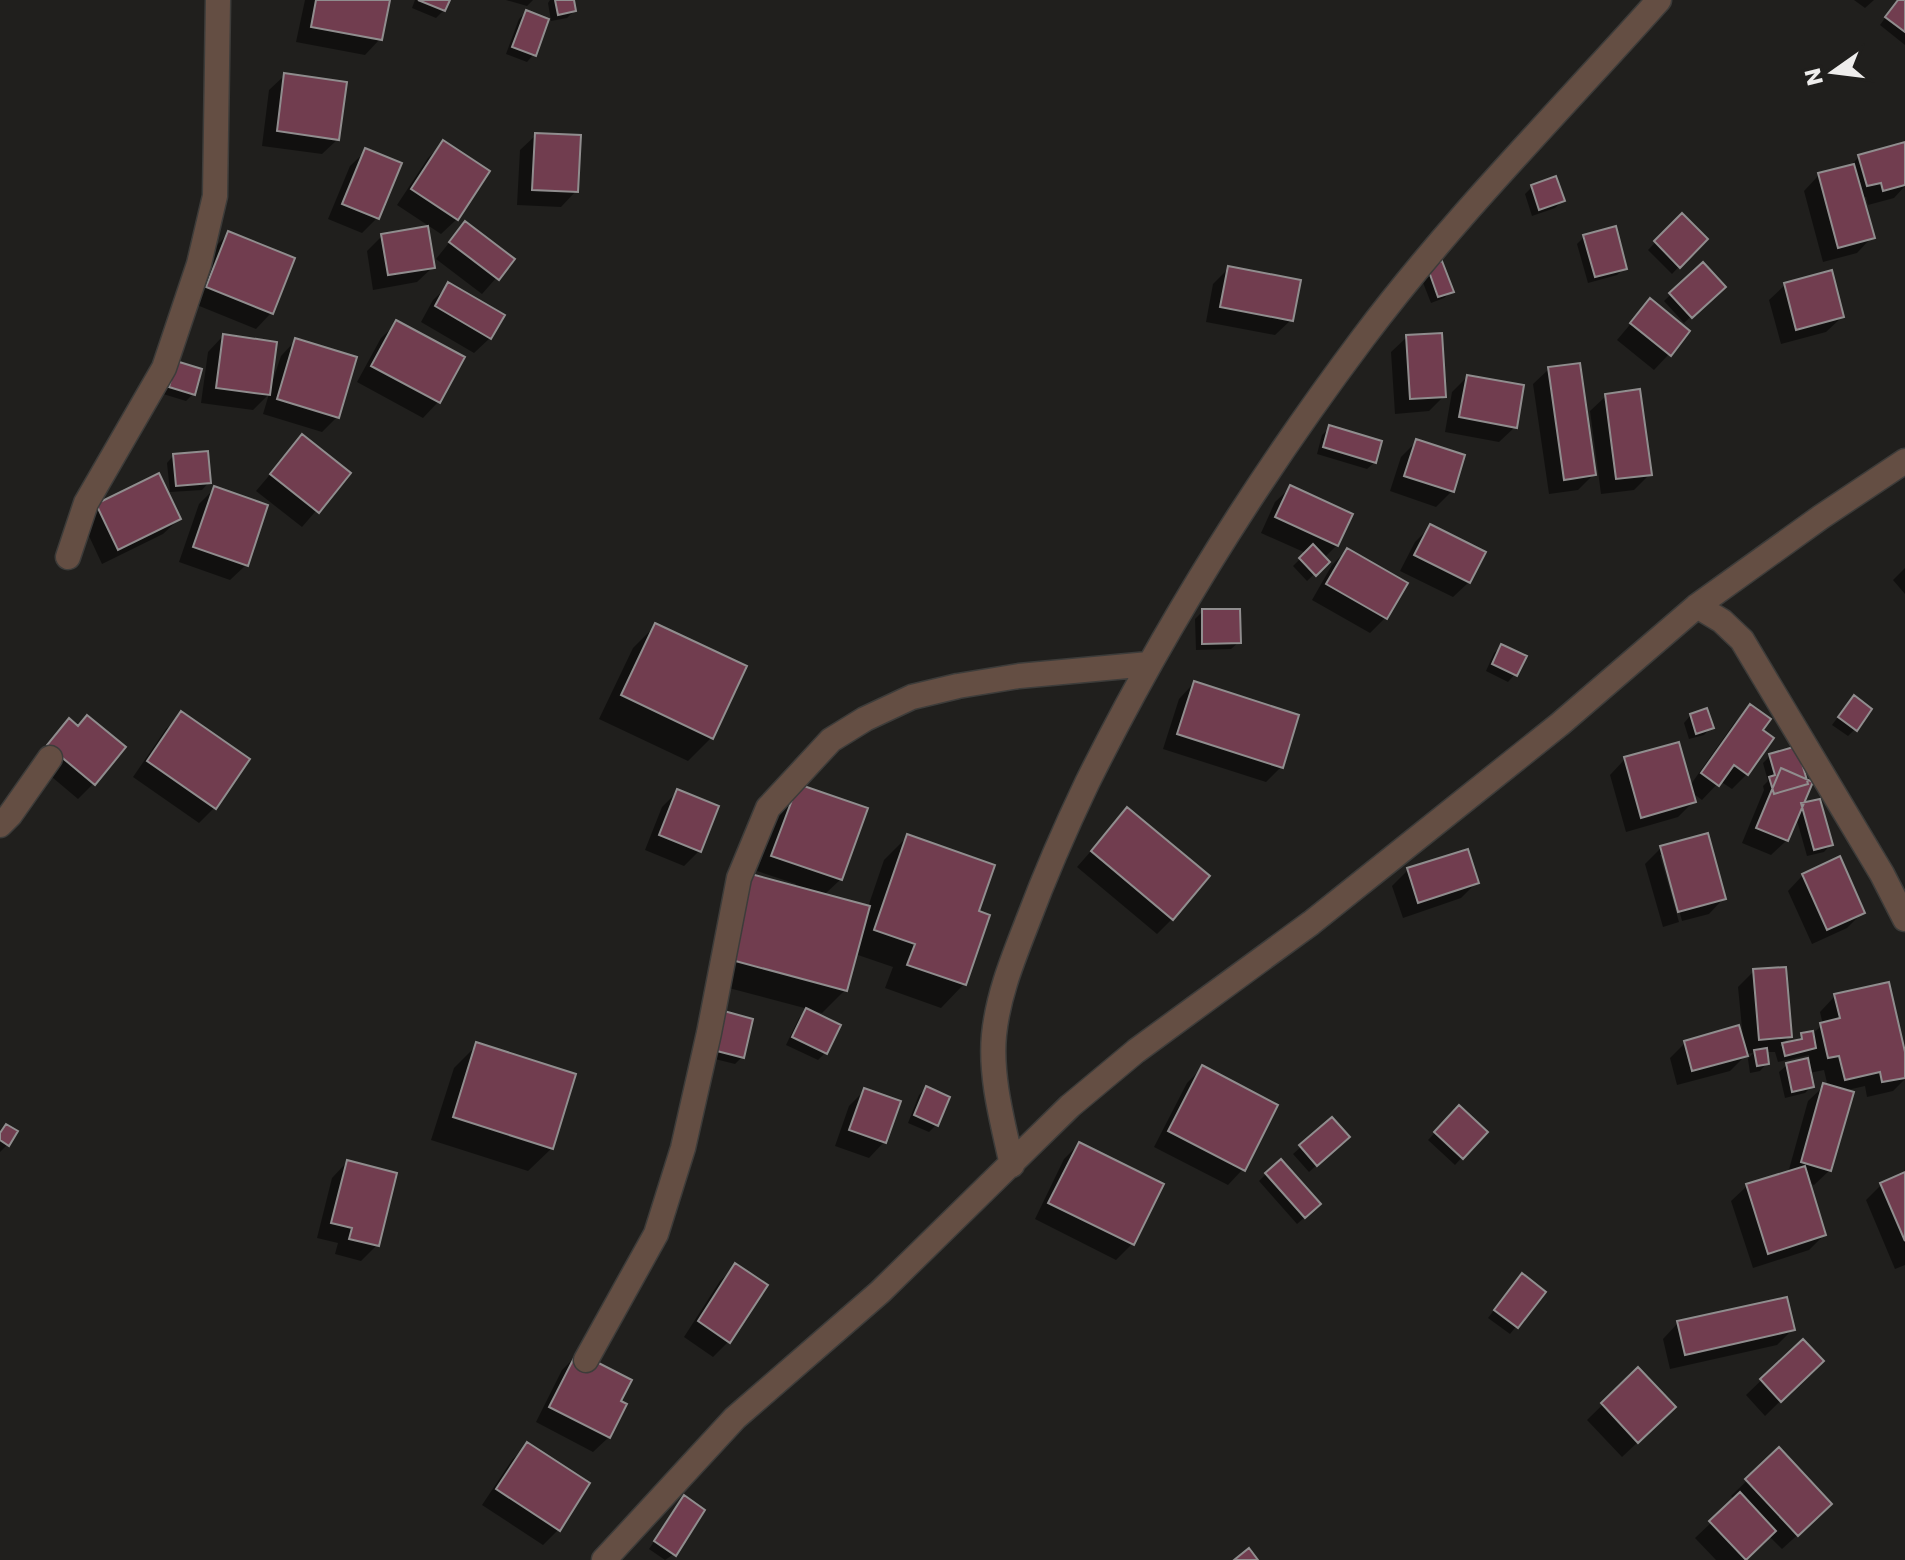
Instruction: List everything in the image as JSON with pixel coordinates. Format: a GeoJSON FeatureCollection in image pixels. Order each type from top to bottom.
{"type":"FeatureCollection","features":[{"type":"Feature","properties":{"kind":"street"},"geometry":{"type":"LineString","coordinates":[[68,557],[86,503],[164,368],[199,264],[215,196],[218,0]]}},
{"type":"Feature","properties":{"kind":"street"},"geometry":{"type":"LineString","coordinates":[[1012,1165],[998,1098],[994,1037],[1005,980],[1054,850],[1149,664],[1225,535],[1365,335],[1469,209],[1659,0]]}},
{"type":"Feature","properties":{"kind":"street"},"geometry":{"type":"LineString","coordinates":[[604,1560],[735,1418],[880,1292],[1070,1106],[1136,1051],[1361,883],[1560,724],[1697,606],[1905,461]]}},
{"type":"Feature","properties":{"kind":"street"},"geometry":{"type":"LineString","coordinates":[[1697,606],[1722,621],[1742,640],[1882,874],[1905,919]]}},
{"type":"Feature","properties":{"kind":"street"},"geometry":{"type":"LineString","coordinates":[[586,1360],[656,1234],[686,1134],[739,878],[768,808],[831,740],[865,719],[912,697],[1019,676],[1149,664]]}},
{"type":"Feature","properties":{"kind":"street"},"geometry":{"type":"LineString","coordinates":[[0,825],[50,758]]}},
{"type":"Feature","properties":{"kind":"building"},"geometry":{"type":"Polygon","coordinates":[[[316,0],[390,0],[382,40],[311,27],[316,0]]]}},
{"type":"Feature","properties":{"kind":"building"},"geometry":{"type":"Polygon","coordinates":[[[418,0],[450,0],[445,11],[418,0]]]}},
{"type":"Feature","properties":{"kind":"building"},"geometry":{"type":"Polygon","coordinates":[[[555,0],[574,0],[576,11],[558,15],[555,0]]]}},
{"type":"Feature","properties":{"kind":"building"},"geometry":{"type":"Polygon","coordinates":[[[1898,0],[1905,0],[1905,32],[1885,17],[1898,0]]]}},
{"type":"Feature","properties":{"kind":"building"},"geometry":{"type":"Polygon","coordinates":[[[526,10],[549,19],[536,56],[512,47],[526,10]]]}},
{"type":"Feature","properties":{"kind":"building"},"geometry":{"type":"Polygon","coordinates":[[[284,73],[347,82],[339,140],[277,131],[284,73]]]}},
{"type":"Feature","properties":{"kind":"building"},"geometry":{"type":"Polygon","coordinates":[[[535,133],[581,135],[578,192],[532,190],[535,133]]]}},
{"type":"Feature","properties":{"kind":"building"},"geometry":{"type":"Polygon","coordinates":[[[443,140],[490,171],[458,220],[411,189],[443,140]]]}},
{"type":"Feature","properties":{"kind":"building"},"geometry":{"type":"Polygon","coordinates":[[[1905,142],[1905,185],[1883,191],[1881,183],[1867,186],[1858,155],[1905,142]]]}},
{"type":"Feature","properties":{"kind":"building"},"geometry":{"type":"Polygon","coordinates":[[[365,148],[402,163],[379,219],[342,204],[365,148]]]}},
{"type":"Feature","properties":{"kind":"building"},"geometry":{"type":"Polygon","coordinates":[[[1854,164],[1875,238],[1838,248],[1818,173],[1854,164]]]}},
{"type":"Feature","properties":{"kind":"building"},"geometry":{"type":"Polygon","coordinates":[[[1556,176],[1565,201],[1539,210],[1531,185],[1556,176]]]}},
{"type":"Feature","properties":{"kind":"building"},"geometry":{"type":"Polygon","coordinates":[[[1682,213],[1708,239],[1680,268],[1654,241],[1682,213]]]}},
{"type":"Feature","properties":{"kind":"building"},"geometry":{"type":"Polygon","coordinates":[[[465,221],[515,259],[499,280],[449,242],[465,221]]]}},
{"type":"Feature","properties":{"kind":"building"},"geometry":{"type":"Polygon","coordinates":[[[428,226],[435,268],[388,275],[381,234],[428,226]]]}},
{"type":"Feature","properties":{"kind":"building"},"geometry":{"type":"Polygon","coordinates":[[[1616,226],[1627,269],[1595,277],[1583,235],[1616,226]]]}},
{"type":"Feature","properties":{"kind":"building"},"geometry":{"type":"Polygon","coordinates":[[[228,231],[295,258],[273,314],[206,287],[228,231]]]}},
{"type":"Feature","properties":{"kind":"building"},"geometry":{"type":"Polygon","coordinates":[[[1442,261],[1454,292],[1438,297],[1427,266],[1442,261]]]}},
{"type":"Feature","properties":{"kind":"building"},"geometry":{"type":"Polygon","coordinates":[[[1703,262],[1726,287],[1692,318],[1669,293],[1703,262]]]}},
{"type":"Feature","properties":{"kind":"building"},"geometry":{"type":"Polygon","coordinates":[[[1228,266],[1301,280],[1293,321],[1220,307],[1228,266]]]}},
{"type":"Feature","properties":{"kind":"building"},"geometry":{"type":"Polygon","coordinates":[[[1832,270],[1844,317],[1796,330],[1784,283],[1832,270]]]}},
{"type":"Feature","properties":{"kind":"building"},"geometry":{"type":"Polygon","coordinates":[[[448,282],[505,315],[491,339],[435,306],[448,282]]]}},
{"type":"Feature","properties":{"kind":"building"},"geometry":{"type":"Polygon","coordinates":[[[1650,298],[1690,331],[1671,356],[1630,323],[1650,298]]]}},
{"type":"Feature","properties":{"kind":"building"},"geometry":{"type":"Polygon","coordinates":[[[396,320],[465,357],[440,403],[371,366],[396,320]]]}},
{"type":"Feature","properties":{"kind":"building"},"geometry":{"type":"Polygon","coordinates":[[[1442,333],[1446,397],[1410,399],[1406,335],[1442,333]]]}},
{"type":"Feature","properties":{"kind":"building"},"geometry":{"type":"Polygon","coordinates":[[[223,334],[277,342],[270,395],[216,388],[223,334]]]}},
{"type":"Feature","properties":{"kind":"building"},"geometry":{"type":"Polygon","coordinates":[[[295,338],[357,357],[339,418],[277,399],[295,338]]]}},
{"type":"Feature","properties":{"kind":"building"},"geometry":{"type":"Polygon","coordinates":[[[176,361],[202,369],[195,395],[169,387],[176,361]]]}},
{"type":"Feature","properties":{"kind":"building"},"geometry":{"type":"Polygon","coordinates":[[[1580,363],[1596,475],[1564,480],[1548,367],[1580,363]]]}},
{"type":"Feature","properties":{"kind":"building"},"geometry":{"type":"Polygon","coordinates":[[[1467,375],[1524,385],[1517,428],[1459,417],[1467,375]]]}},
{"type":"Feature","properties":{"kind":"building"},"geometry":{"type":"Polygon","coordinates":[[[1640,389],[1652,475],[1616,479],[1605,394],[1640,389]]]}},
{"type":"Feature","properties":{"kind":"building"},"geometry":{"type":"Polygon","coordinates":[[[1329,425],[1382,441],[1376,463],[1323,447],[1329,425]]]}},
{"type":"Feature","properties":{"kind":"building"},"geometry":{"type":"Polygon","coordinates":[[[302,434],[351,473],[319,513],[270,474],[302,434]]]}},
{"type":"Feature","properties":{"kind":"building"},"geometry":{"type":"Polygon","coordinates":[[[1416,439],[1465,455],[1454,492],[1404,476],[1416,439]]]}},
{"type":"Feature","properties":{"kind":"building"},"geometry":{"type":"Polygon","coordinates":[[[208,451],[211,483],[176,486],[173,454],[208,451]]]}},
{"type":"Feature","properties":{"kind":"building"},"geometry":{"type":"Polygon","coordinates":[[[159,473],[181,519],[118,550],[96,504],[159,473]]]}},
{"type":"Feature","properties":{"kind":"building"},"geometry":{"type":"Polygon","coordinates":[[[1290,485],[1353,514],[1338,546],[1275,517],[1290,485]]]}},
{"type":"Feature","properties":{"kind":"building"},"geometry":{"type":"Polygon","coordinates":[[[214,486],[268,505],[248,566],[193,547],[214,486]]]}},
{"type":"Feature","properties":{"kind":"building"},"geometry":{"type":"Polygon","coordinates":[[[1430,524],[1486,552],[1470,583],[1414,555],[1430,524]]]}},
{"type":"Feature","properties":{"kind":"building"},"geometry":{"type":"Polygon","coordinates":[[[1313,544],[1330,562],[1316,576],[1299,558],[1313,544]]]}},
{"type":"Feature","properties":{"kind":"building"},"geometry":{"type":"Polygon","coordinates":[[[1347,548],[1408,583],[1387,619],[1326,584],[1347,548]]]}},
{"type":"Feature","properties":{"kind":"building"},"geometry":{"type":"Polygon","coordinates":[[[1202,609],[1240,609],[1241,643],[1202,644],[1202,609]]]}},
{"type":"Feature","properties":{"kind":"building"},"geometry":{"type":"Polygon","coordinates":[[[655,623],[747,666],[713,739],[621,695],[655,623]]]}},
{"type":"Feature","properties":{"kind":"building"},"geometry":{"type":"Polygon","coordinates":[[[1501,644],[1527,656],[1517,676],[1492,664],[1501,644]]]}},
{"type":"Feature","properties":{"kind":"building"},"geometry":{"type":"Polygon","coordinates":[[[1194,681],[1299,715],[1283,768],[1177,734],[1194,681]]]}},
{"type":"Feature","properties":{"kind":"building"},"geometry":{"type":"Polygon","coordinates":[[[1854,695],[1872,709],[1857,731],[1838,717],[1854,695]]]}},
{"type":"Feature","properties":{"kind":"building"},"geometry":{"type":"Polygon","coordinates":[[[1750,704],[1771,719],[1763,730],[1774,738],[1748,775],[1734,765],[1719,786],[1701,773],[1750,704]]]}},
{"type":"Feature","properties":{"kind":"building"},"geometry":{"type":"Polygon","coordinates":[[[1707,708],[1714,728],[1696,734],[1690,714],[1707,708]]]}},
{"type":"Feature","properties":{"kind":"building"},"geometry":{"type":"Polygon","coordinates":[[[181,711],[250,759],[216,809],[147,761],[181,711]]]}},
{"type":"Feature","properties":{"kind":"building"},"geometry":{"type":"Polygon","coordinates":[[[87,715],[126,747],[95,785],[47,745],[69,718],[78,726],[87,715]]]}},
{"type":"Feature","properties":{"kind":"building"},"geometry":{"type":"Polygon","coordinates":[[[1679,742],[1696,802],[1641,818],[1624,757],[1679,742]]]}},
{"type":"Feature","properties":{"kind":"building"},"geometry":{"type":"Polygon","coordinates":[[[1797,746],[1808,784],[1774,794],[1769,777],[1775,775],[1769,754],[1797,746]]]}},
{"type":"Feature","properties":{"kind":"building"},"geometry":{"type":"Polygon","coordinates":[[[1781,768],[1813,782],[1788,841],[1756,828],[1781,768]]]}},
{"type":"Feature","properties":{"kind":"building"},"geometry":{"type":"Polygon","coordinates":[[[798,784],[868,808],[842,880],[771,856],[798,784]]]}},
{"type":"Feature","properties":{"kind":"building"},"geometry":{"type":"Polygon","coordinates":[[[677,789],[719,806],[701,852],[659,835],[677,789]]]}},
{"type":"Feature","properties":{"kind":"building"},"geometry":{"type":"Polygon","coordinates":[[[1820,799],[1833,845],[1814,850],[1801,803],[1820,799]]]}},
{"type":"Feature","properties":{"kind":"building"},"geometry":{"type":"Polygon","coordinates":[[[1127,807],[1210,876],[1173,920],[1091,851],[1127,807]]]}},
{"type":"Feature","properties":{"kind":"building"},"geometry":{"type":"Polygon","coordinates":[[[1708,833],[1726,899],[1678,912],[1660,846],[1708,833]]]}},
{"type":"Feature","properties":{"kind":"building"},"geometry":{"type":"Polygon","coordinates":[[[907,834],[995,865],[979,911],[990,915],[966,985],[907,965],[915,944],[874,930],[907,834]]]}},
{"type":"Feature","properties":{"kind":"building"},"geometry":{"type":"Polygon","coordinates":[[[1468,849],[1479,883],[1418,903],[1407,868],[1468,849]]]}},
{"type":"Feature","properties":{"kind":"building"},"geometry":{"type":"Polygon","coordinates":[[[1840,856],[1865,913],[1827,930],[1802,874],[1840,856]]]}},
{"type":"Feature","properties":{"kind":"building"},"geometry":{"type":"Polygon","coordinates":[[[751,874],[870,906],[847,991],[728,959],[751,874]]]}},
{"type":"Feature","properties":{"kind":"building"},"geometry":{"type":"Polygon","coordinates":[[[1786,967],[1792,1037],[1759,1040],[1753,969],[1786,967]]]}},
{"type":"Feature","properties":{"kind":"building"},"geometry":{"type":"Polygon","coordinates":[[[1889,982],[1905,1052],[1905,1078],[1882,1082],[1880,1072],[1845,1080],[1839,1056],[1828,1058],[1820,1023],[1840,1018],[1834,994],[1889,982]]]}},
{"type":"Feature","properties":{"kind":"building"},"geometry":{"type":"Polygon","coordinates":[[[806,1008],[841,1025],[827,1054],[792,1037],[806,1008]]]}},
{"type":"Feature","properties":{"kind":"building"},"geometry":{"type":"Polygon","coordinates":[[[724,1011],[753,1019],[744,1058],[713,1050],[724,1011]]]}},
{"type":"Feature","properties":{"kind":"building"},"geometry":{"type":"Polygon","coordinates":[[[1739,1025],[1748,1056],[1692,1071],[1684,1041],[1739,1025]]]}},
{"type":"Feature","properties":{"kind":"building"},"geometry":{"type":"Polygon","coordinates":[[[1813,1031],[1816,1048],[1785,1056],[1782,1043],[1802,1039],[1801,1033],[1813,1031]]]}},
{"type":"Feature","properties":{"kind":"building"},"geometry":{"type":"Polygon","coordinates":[[[476,1042],[576,1074],[553,1149],[453,1117],[476,1042]]]}},
{"type":"Feature","properties":{"kind":"building"},"geometry":{"type":"Polygon","coordinates":[[[1767,1048],[1769,1064],[1757,1066],[1754,1050],[1767,1048]]]}},
{"type":"Feature","properties":{"kind":"building"},"geometry":{"type":"Polygon","coordinates":[[[1808,1058],[1814,1087],[1792,1092],[1786,1063],[1808,1058]]]}},
{"type":"Feature","properties":{"kind":"building"},"geometry":{"type":"Polygon","coordinates":[[[1202,1065],[1278,1105],[1245,1171],[1168,1131],[1202,1065]]]}},
{"type":"Feature","properties":{"kind":"building"},"geometry":{"type":"Polygon","coordinates":[[[1823,1083],[1854,1092],[1831,1171],[1801,1162],[1823,1083]]]}},
{"type":"Feature","properties":{"kind":"building"},"geometry":{"type":"Polygon","coordinates":[[[926,1086],[950,1097],[938,1126],[914,1115],[926,1086]]]}},
{"type":"Feature","properties":{"kind":"building"},"geometry":{"type":"Polygon","coordinates":[[[864,1088],[901,1101],[886,1143],[849,1130],[864,1088]]]}},
{"type":"Feature","properties":{"kind":"building"},"geometry":{"type":"Polygon","coordinates":[[[1459,1105],[1488,1132],[1463,1159],[1434,1132],[1459,1105]]]}},
{"type":"Feature","properties":{"kind":"building"},"geometry":{"type":"Polygon","coordinates":[[[1332,1117],[1350,1137],[1317,1166],[1299,1145],[1332,1117]]]}},
{"type":"Feature","properties":{"kind":"building"},"geometry":{"type":"Polygon","coordinates":[[[6,1124],[18,1131],[9,1146],[0,1140],[0,1133],[6,1124]]]}},
{"type":"Feature","properties":{"kind":"building"},"geometry":{"type":"Polygon","coordinates":[[[1079,1142],[1164,1184],[1134,1245],[1048,1203],[1079,1142]]]}},
{"type":"Feature","properties":{"kind":"building"},"geometry":{"type":"Polygon","coordinates":[[[1281,1159],[1321,1204],[1305,1218],[1265,1173],[1281,1159]]]}},
{"type":"Feature","properties":{"kind":"building"},"geometry":{"type":"Polygon","coordinates":[[[347,1160],[397,1173],[379,1246],[349,1239],[352,1228],[331,1223],[347,1160]]]}},
{"type":"Feature","properties":{"kind":"building"},"geometry":{"type":"Polygon","coordinates":[[[1805,1166],[1826,1235],[1768,1254],[1746,1184],[1805,1166]]]}},
{"type":"Feature","properties":{"kind":"building"},"geometry":{"type":"Polygon","coordinates":[[[1905,1172],[1905,1241],[1880,1183],[1905,1172]]]}},
{"type":"Feature","properties":{"kind":"building"},"geometry":{"type":"Polygon","coordinates":[[[735,1263],[768,1285],[730,1343],[698,1321],[735,1263]]]}},
{"type":"Feature","properties":{"kind":"building"},"geometry":{"type":"Polygon","coordinates":[[[1522,1273],[1546,1292],[1518,1328],[1494,1310],[1522,1273]]]}},
{"type":"Feature","properties":{"kind":"building"},"geometry":{"type":"Polygon","coordinates":[[[1787,1297],[1795,1330],[1685,1355],[1677,1321],[1787,1297]]]}},
{"type":"Feature","properties":{"kind":"building"},"geometry":{"type":"Polygon","coordinates":[[[1803,1339],[1824,1361],[1781,1402],[1760,1379],[1803,1339]]]}},
{"type":"Feature","properties":{"kind":"building"},"geometry":{"type":"Polygon","coordinates":[[[577,1352],[632,1380],[621,1401],[627,1404],[610,1438],[549,1407],[577,1352]]]}},
{"type":"Feature","properties":{"kind":"building"},"geometry":{"type":"Polygon","coordinates":[[[1638,1367],[1676,1407],[1638,1443],[1601,1403],[1638,1367]]]}},
{"type":"Feature","properties":{"kind":"building"},"geometry":{"type":"Polygon","coordinates":[[[527,1442],[590,1483],[560,1531],[496,1489],[527,1442]]]}},
{"type":"Feature","properties":{"kind":"building"},"geometry":{"type":"Polygon","coordinates":[[[1779,1447],[1832,1504],[1798,1536],[1745,1479],[1779,1447]]]}},
{"type":"Feature","properties":{"kind":"building"},"geometry":{"type":"Polygon","coordinates":[[[1740,1492],[1776,1531],[1746,1560],[1709,1521],[1740,1492]]]}},
{"type":"Feature","properties":{"kind":"building"},"geometry":{"type":"Polygon","coordinates":[[[684,1495],[705,1510],[676,1556],[654,1541],[684,1495]]]}},
{"type":"Feature","properties":{"kind":"building"},"geometry":{"type":"Polygon","coordinates":[[[1249,1548],[1258,1560],[1234,1560],[1249,1548]]]}}]}
